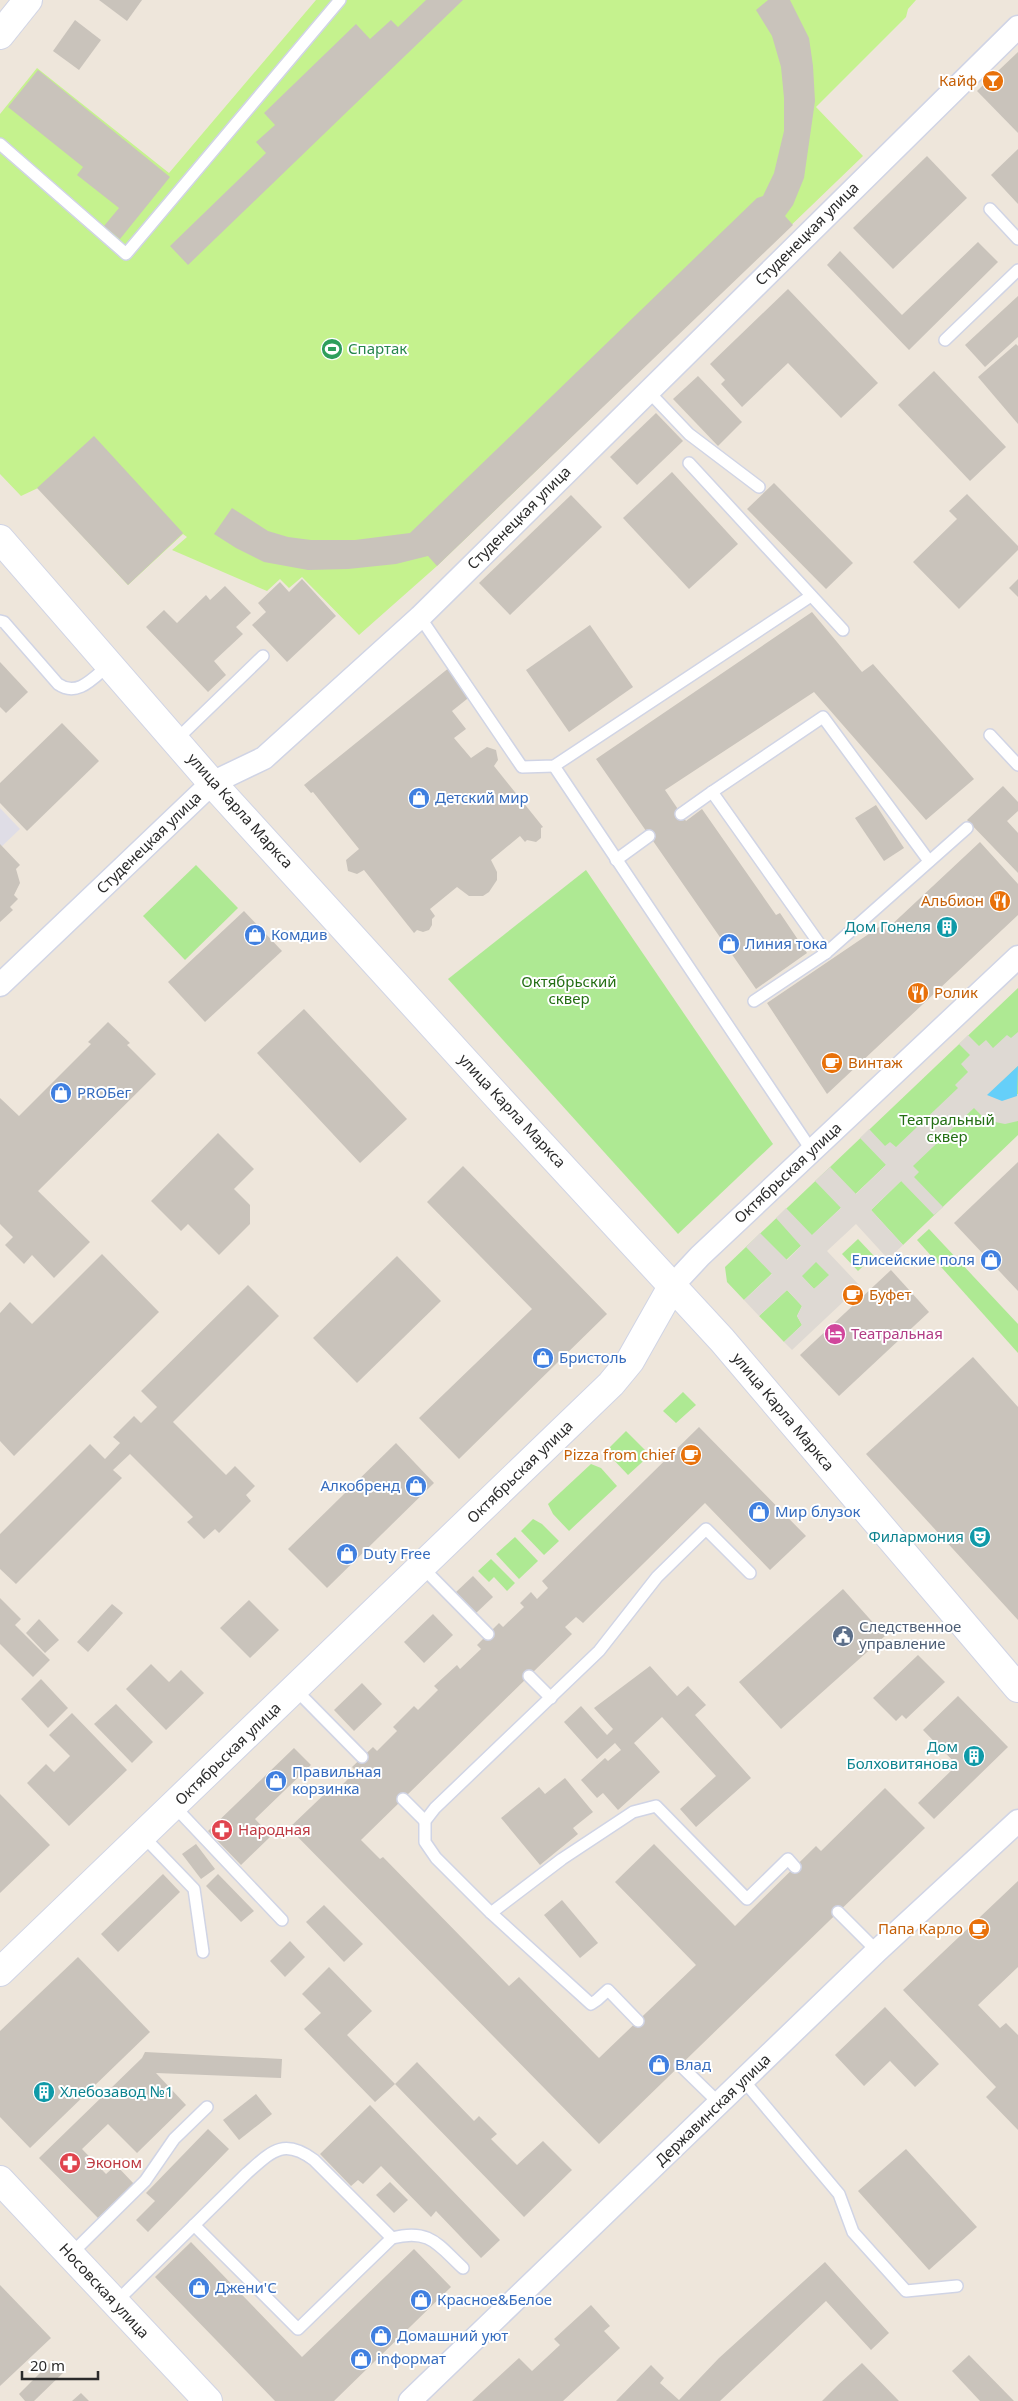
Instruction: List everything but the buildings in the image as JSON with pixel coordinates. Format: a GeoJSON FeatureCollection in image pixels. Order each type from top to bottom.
{"type":"FeatureCollection","features":[{"type":"Feature","properties":{"kind":"main road"},"geometry":{"type":"LineString","coordinates":[[0,35],[28,0]]}},
{"type":"Feature","properties":{"kind":"main road","name":"улица Карла Маркса"},"geometry":{"type":"LineString","coordinates":[[0,539],[212,783],[722,1340],[1018,1688]]}},
{"type":"Feature","properties":{"kind":"main road","name":"Октябрьская улица"},"geometry":{"type":"LineString","coordinates":[[0,1972],[612,1384],[630,1361],[673,1285]]}},
{"type":"Feature","properties":{"kind":"main road","name":"Носовская улица"},"geometry":{"type":"LineString","coordinates":[[0,2180],[208,2401]]}},
{"type":"Feature","properties":{"kind":"street","name":"Студенецкая улица"},"geometry":{"type":"LineString","coordinates":[[0,985],[212,783],[264,758],[420,617],[1018,27]]}},
{"type":"Feature","properties":{"kind":"street","name":"Октябрьская улица"},"geometry":{"type":"LineString","coordinates":[[673,1285],[707,1250],[1018,957]]}},
{"type":"Feature","properties":{"kind":"street","name":"Державинская улица"},"geometry":{"type":"LineString","coordinates":[[410,2401],[877,1951],[1018,1821]]}},
{"type":"Feature","properties":{"kind":"lane"},"geometry":{"type":"LineString","coordinates":[[0,144],[126,254],[340,0]]}},
{"type":"Feature","properties":{"kind":"lane"},"geometry":{"type":"LineString","coordinates":[[990,209],[1017,237]]}},
{"type":"Feature","properties":{"kind":"lane"},"geometry":{"type":"LineString","coordinates":[[945,340],[1018,270]]}},
{"type":"Feature","properties":{"kind":"lane"},"geometry":{"type":"LineString","coordinates":[[648,391],[690,434],[759,487]]}},
{"type":"Feature","properties":{"kind":"lane"},"geometry":{"type":"LineString","coordinates":[[689,463],[843,630]]}},
{"type":"Feature","properties":{"kind":"lane"},"geometry":{"type":"LineString","coordinates":[[420,617],[522,767],[554,766],[812,596]]}},
{"type":"Feature","properties":{"kind":"lane"},"geometry":{"type":"LineString","coordinates":[[0,621],[4,622],[58,684],[66,690],[74,690],[82,686],[110,664]]}},
{"type":"Feature","properties":{"kind":"lane"},"geometry":{"type":"LineString","coordinates":[[176,740],[262,656]]}},
{"type":"Feature","properties":{"kind":"lane"},"geometry":{"type":"LineString","coordinates":[[681,814],[823,717],[929,861]]}},
{"type":"Feature","properties":{"kind":"lane"},"geometry":{"type":"LineString","coordinates":[[990,735],[1018,765]]}},
{"type":"Feature","properties":{"kind":"lane"},"geometry":{"type":"LineString","coordinates":[[554,766],[812,1151]]}},
{"type":"Feature","properties":{"kind":"lane"},"geometry":{"type":"LineString","coordinates":[[712,792],[826,953]]}},
{"type":"Feature","properties":{"kind":"lane"},"geometry":{"type":"LineString","coordinates":[[754,1001],[826,953],[967,828]]}},
{"type":"Feature","properties":{"kind":"lane"},"geometry":{"type":"LineString","coordinates":[[616,860],[649,836]]}},
{"type":"Feature","properties":{"kind":"lane"},"geometry":{"type":"LineString","coordinates":[[638,2021],[608,1990],[590,2004],[492,1913],[436,1858],[425,1842],[425,1821],[435,1808],[600,1651],[657,1577],[706,1529],[750,1573]]}},
{"type":"Feature","properties":{"kind":"lane"},"geometry":{"type":"LineString","coordinates":[[422,1566],[488,1634]]}},
{"type":"Feature","properties":{"kind":"lane"},"geometry":{"type":"LineString","coordinates":[[529,1676],[551,1698]]}},
{"type":"Feature","properties":{"kind":"lane"},"geometry":{"type":"LineString","coordinates":[[295,1689],[362,1758]]}},
{"type":"Feature","properties":{"kind":"lane"},"geometry":{"type":"LineString","coordinates":[[403,1799],[425,1821]]}},
{"type":"Feature","properties":{"kind":"lane"},"geometry":{"type":"LineString","coordinates":[[174,1806],[282,1920]]}},
{"type":"Feature","properties":{"kind":"lane"},"geometry":{"type":"LineString","coordinates":[[492,1913],[562,1859],[633,1812],[645,1807],[656,1806],[747,1899],[788,1859],[795,1867]]}},
{"type":"Feature","properties":{"kind":"lane"},"geometry":{"type":"LineString","coordinates":[[143,1836],[194,1889],[203,1952]]}},
{"type":"Feature","properties":{"kind":"lane"},"geometry":{"type":"LineString","coordinates":[[838,1912],[877,1951]]}},
{"type":"Feature","properties":{"kind":"lane"},"geometry":{"type":"LineString","coordinates":[[680,2065],[720,2104]]}},
{"type":"Feature","properties":{"kind":"lane"},"geometry":{"type":"LineString","coordinates":[[744,2081],[839,2194],[853,2232],[906,2291],[957,2286]]}},
{"type":"Feature","properties":{"kind":"lane"},"geometry":{"type":"LineString","coordinates":[[70,2255],[146,2181],[174,2138],[206,2107]]}},
{"type":"Feature","properties":{"kind":"lane"},"geometry":{"type":"LineString","coordinates":[[115,2303],[267,2156],[285,2147],[301,2150],[314,2160],[392,2238]]}},
{"type":"Feature","properties":{"kind":"lane"},"geometry":{"type":"LineString","coordinates":[[194,2225],[298,2329],[392,2238],[408,2234],[429,2237],[463,2268]]}},
{"type":"Feature","properties":{"kind":"shaded area"},"geometry":{"type":"Polygon","coordinates":[[[0,808],[20,829],[0,848],[0,808]]]}},
{"type":"Feature","properties":{"kind":"shaded area"},"geometry":{"type":"Polygon","coordinates":[[[1018,1032],[1018,1066],[988,1095],[1018,1094],[1018,1121],[1005,1124],[995,1122],[981,1115],[974,1108],[913,1166],[919,1172],[914,1177],[943,1207],[934,1215],[901,1181],[871,1210],[903,1245],[888,1259],[856,1224],[827,1251],[860,1286],[792,1350],[784,1342],[802,1325],[797,1316],[802,1306],[787,1290],[759,1316],[744,1300],[772,1274],[746,1247],[760,1233],[787,1260],[801,1246],[776,1218],[786,1208],[812,1235],[841,1208],[815,1181],[830,1167],[856,1194],[886,1165],[860,1138],[869,1129],[885,1146],[890,1142],[896,1147],[958,1088],[955,1085],[968,1072],[961,1064],[970,1055],[959,1044],[968,1035],[979,1046],[986,1040],[993,1048],[1007,1035],[1011,1038],[1018,1032]],[[816,1262],[802,1276],[814,1289],[829,1275],[816,1262]]]}},
{"type":"Feature","properties":{"kind":"green space","name":"Спартак"},"geometry":{"type":"Polygon","coordinates":[[[316,0],[916,0],[908,9],[906,17],[816,107],[863,156],[437,566],[359,635],[302,577],[289,588],[280,579],[267,591],[172,550],[187,537],[183,534],[128,585],[38,488],[21,496],[0,474],[0,114],[37,68],[169,173],[316,0]]]}},
{"type":"Feature","properties":{"kind":"green space"},"geometry":{"type":"Polygon","coordinates":[[[196,865],[238,908],[185,960],[143,916],[196,865]]]}},
{"type":"Feature","properties":{"kind":"green space","name":"Октябрьский сквер"},"geometry":{"type":"Polygon","coordinates":[[[586,870],[773,1144],[678,1234],[448,979],[586,870]]]}},
{"type":"Feature","properties":{"kind":"green space","name":"Театральный сквер"},"geometry":{"type":"Polygon","coordinates":[[[1018,988],[1018,1135],[903,1245],[871,1210],[901,1181],[886,1165],[744,1300],[727,1282],[725,1267],[1018,988]]]}},
{"type":"Feature","properties":{"kind":"green space"},"geometry":{"type":"Polygon","coordinates":[[[929,1229],[1018,1324],[1018,1353],[917,1240],[929,1229]]]}},
{"type":"Feature","properties":{"kind":"green space"},"geometry":{"type":"Polygon","coordinates":[[[858,1239],[874,1256],[858,1271],[842,1254],[858,1239]]]}},
{"type":"Feature","properties":{"kind":"green space"},"geometry":{"type":"Polygon","coordinates":[[[816,1261],[830,1275],[814,1289],[801,1276],[816,1261]]]}},
{"type":"Feature","properties":{"kind":"green space"},"geometry":{"type":"Polygon","coordinates":[[[787,1290],[802,1306],[797,1316],[802,1325],[784,1342],[759,1316],[787,1290]]]}},
{"type":"Feature","properties":{"kind":"green space"},"geometry":{"type":"Polygon","coordinates":[[[683,1392],[696,1405],[676,1423],[663,1411],[683,1392]]]}},
{"type":"Feature","properties":{"kind":"green space"},"geometry":{"type":"Polygon","coordinates":[[[626,1431],[650,1455],[628,1475],[611,1457],[608,1449],[626,1431]]]}},
{"type":"Feature","properties":{"kind":"green space"},"geometry":{"type":"Polygon","coordinates":[[[591,1464],[601,1468],[617,1486],[569,1531],[553,1514],[548,1504],[591,1464]]]}},
{"type":"Feature","properties":{"kind":"green space"},"geometry":{"type":"Polygon","coordinates":[[[533,1519],[542,1524],[559,1541],[544,1555],[521,1531],[533,1519]]]}},
{"type":"Feature","properties":{"kind":"green space"},"geometry":{"type":"Polygon","coordinates":[[[515,1537],[538,1561],[519,1579],[496,1554],[515,1537]]]}},
{"type":"Feature","properties":{"kind":"green space"},"geometry":{"type":"Polygon","coordinates":[[[491,1559],[515,1583],[507,1591],[494,1577],[489,1582],[478,1571],[491,1559]]]}},
{"type":"Feature","properties":{"kind":"water"},"geometry":{"type":"Polygon","coordinates":[[[1018,1066],[1017,1096],[1002,1101],[987,1095],[1018,1066]]]}},
{"type":"Feature","properties":{"kind":"place","name":"Кайф"},"geometry":{"type":"Point","coordinates":[993,81]}},
{"type":"Feature","properties":{"kind":"place","name":"Спартак"},"geometry":{"type":"Point","coordinates":[332,349]}},
{"type":"Feature","properties":{"kind":"place","name":"Детский мир"},"geometry":{"type":"Point","coordinates":[419,798]}},
{"type":"Feature","properties":{"kind":"place","name":"Альбион"},"geometry":{"type":"Point","coordinates":[1000,901]}},
{"type":"Feature","properties":{"kind":"place","name":"Дом Гонеля"},"geometry":{"type":"Point","coordinates":[947,927]}},
{"type":"Feature","properties":{"kind":"place","name":"Комдив"},"geometry":{"type":"Point","coordinates":[255,935]}},
{"type":"Feature","properties":{"kind":"place","name":"Линия тока"},"geometry":{"type":"Point","coordinates":[729,944]}},
{"type":"Feature","properties":{"kind":"place","name":"Ролик"},"geometry":{"type":"Point","coordinates":[918,993]}},
{"type":"Feature","properties":{"kind":"place","name":"Винтаж"},"geometry":{"type":"Point","coordinates":[832,1063]}},
{"type":"Feature","properties":{"kind":"place","name":"PROБег"},"geometry":{"type":"Point","coordinates":[61,1093]}},
{"type":"Feature","properties":{"kind":"place","name":"Елисейские поля"},"geometry":{"type":"Point","coordinates":[991,1260]}},
{"type":"Feature","properties":{"kind":"place","name":"Буфет"},"geometry":{"type":"Point","coordinates":[853,1295]}},
{"type":"Feature","properties":{"kind":"place","name":"Театральная"},"geometry":{"type":"Point","coordinates":[835,1334]}},
{"type":"Feature","properties":{"kind":"place","name":"Бристоль"},"geometry":{"type":"Point","coordinates":[543,1358]}},
{"type":"Feature","properties":{"kind":"place","name":"Pizza from chief"},"geometry":{"type":"Point","coordinates":[691,1455]}},
{"type":"Feature","properties":{"kind":"place","name":"Алкобренд"},"geometry":{"type":"Point","coordinates":[416,1486]}},
{"type":"Feature","properties":{"kind":"place","name":"Мир блузок"},"geometry":{"type":"Point","coordinates":[759,1512]}},
{"type":"Feature","properties":{"kind":"place","name":"Филармония"},"geometry":{"type":"Point","coordinates":[980,1537]}},
{"type":"Feature","properties":{"kind":"place","name":"Duty Free"},"geometry":{"type":"Point","coordinates":[347,1554]}},
{"type":"Feature","properties":{"kind":"place","name":"Следственное управление"},"geometry":{"type":"Point","coordinates":[843,1636]}},
{"type":"Feature","properties":{"kind":"place","name":"Дом Болховитянова"},"geometry":{"type":"Point","coordinates":[974,1756]}},
{"type":"Feature","properties":{"kind":"place","name":"Правильная корзинка"},"geometry":{"type":"Point","coordinates":[276,1781]}},
{"type":"Feature","properties":{"kind":"place","name":"Народная"},"geometry":{"type":"Point","coordinates":[222,1830]}},
{"type":"Feature","properties":{"kind":"place","name":"Папа Карло"},"geometry":{"type":"Point","coordinates":[979,1929]}},
{"type":"Feature","properties":{"kind":"place","name":"Влад"},"geometry":{"type":"Point","coordinates":[659,2065]}},
{"type":"Feature","properties":{"kind":"place","name":"Хлебозавод №1"},"geometry":{"type":"Point","coordinates":[44,2092]}},
{"type":"Feature","properties":{"kind":"place","name":"Эконом"},"geometry":{"type":"Point","coordinates":[70,2163]}},
{"type":"Feature","properties":{"kind":"place","name":"Джени'С"},"geometry":{"type":"Point","coordinates":[199,2288]}},
{"type":"Feature","properties":{"kind":"place","name":"Красное&Белое"},"geometry":{"type":"Point","coordinates":[421,2300]}},
{"type":"Feature","properties":{"kind":"place","name":"Домашний уют"},"geometry":{"type":"Point","coordinates":[381,2336]}},
{"type":"Feature","properties":{"kind":"place","name":"inформат"},"geometry":{"type":"Point","coordinates":[361,2359]}}]}
